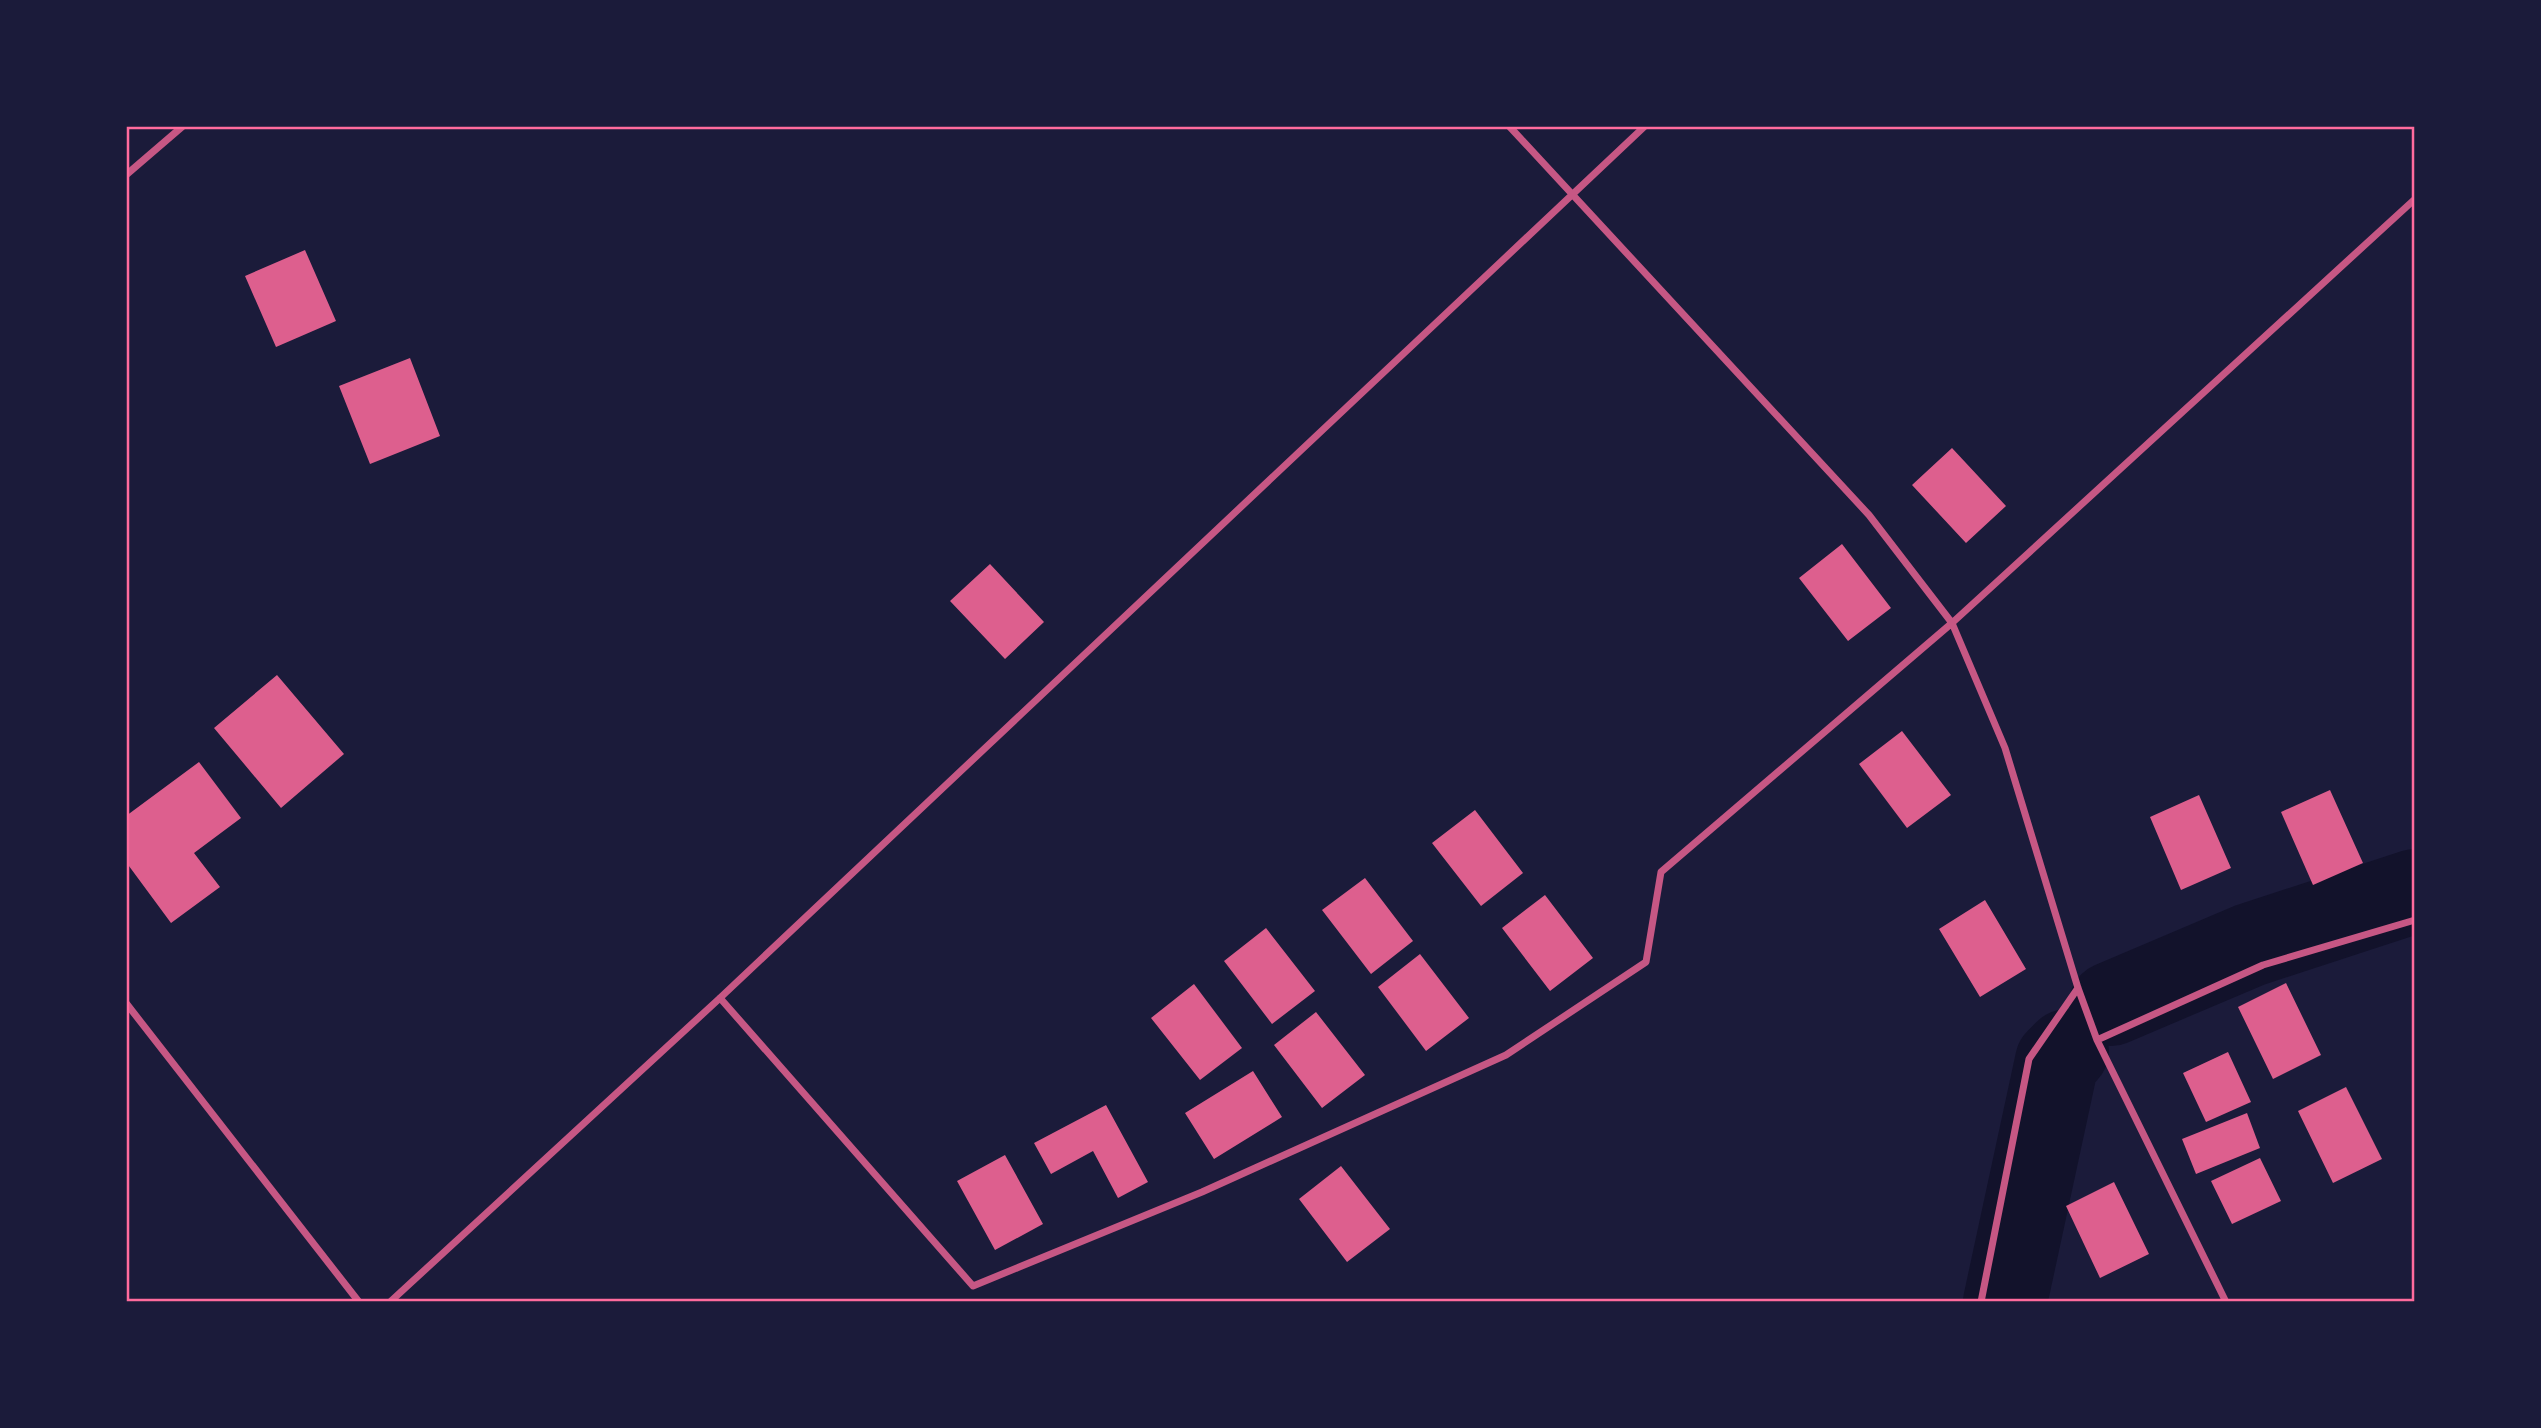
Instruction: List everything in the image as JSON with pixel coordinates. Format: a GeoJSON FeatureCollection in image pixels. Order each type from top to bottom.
{"type":"FeatureCollection","features":[{"type":"Feature","properties":{"kind":"street"},"geometry":{"type":"LineString","coordinates":[[126,175],[183,126]]}},
{"type":"Feature","properties":{"kind":"street"},"geometry":{"type":"LineString","coordinates":[[1509,126],[1869,515],[1952,622],[2005,748],[2078,988],[2097,1041],[2226,1302]]}},
{"type":"Feature","properties":{"kind":"street"},"geometry":{"type":"LineString","coordinates":[[390,1302],[720,998],[1645,126]]}},
{"type":"Feature","properties":{"kind":"street"},"geometry":{"type":"LineString","coordinates":[[720,998],[972,1286],[1202,1192],[1506,1055],[1646,962],[1661,872],[1952,622],[2415,199]]}},
{"type":"Feature","properties":{"kind":"street"},"geometry":{"type":"LineString","coordinates":[[2097,1041],[2263,965],[2415,920]]}},
{"type":"Feature","properties":{"kind":"street"},"geometry":{"type":"LineString","coordinates":[[1982,1302],[2029,1059],[2078,988]]}},
{"type":"Feature","properties":{"kind":"street"},"geometry":{"type":"LineString","coordinates":[[126,1003],[359,1302]]}},
{"type":"Feature","properties":{"kind":"building"},"geometry":{"type":"Polygon","coordinates":[[[305,250],[336,321],[276,347],[245,276],[305,250]]]}},
{"type":"Feature","properties":{"kind":"building"},"geometry":{"type":"Polygon","coordinates":[[[410,358],[440,436],[370,464],[339,386],[410,358]]]}},
{"type":"Feature","properties":{"kind":"building"},"geometry":{"type":"Polygon","coordinates":[[[1952,448],[2006,506],[1966,543],[1912,485],[1952,448]]]}},
{"type":"Feature","properties":{"kind":"building"},"geometry":{"type":"Polygon","coordinates":[[[1842,544],[1891,608],[1848,641],[1799,578],[1842,544]]]}},
{"type":"Feature","properties":{"kind":"building"},"geometry":{"type":"Polygon","coordinates":[[[990,564],[1044,622],[1005,659],[950,601],[990,564]]]}},
{"type":"Feature","properties":{"kind":"building"},"geometry":{"type":"Polygon","coordinates":[[[277,675],[344,754],[281,808],[214,728],[277,675]]]}},
{"type":"Feature","properties":{"kind":"building"},"geometry":{"type":"Polygon","coordinates":[[[1902,731],[1951,795],[1907,828],[1859,764],[1902,731]]]}},
{"type":"Feature","properties":{"kind":"building"},"geometry":{"type":"Polygon","coordinates":[[[199,762],[241,818],[194,853],[220,887],[171,923],[126,862],[126,816],[199,762]]]}},
{"type":"Feature","properties":{"kind":"building"},"geometry":{"type":"Polygon","coordinates":[[[2330,790],[2363,863],[2313,885],[2281,812],[2330,790]]]}},
{"type":"Feature","properties":{"kind":"building"},"geometry":{"type":"Polygon","coordinates":[[[2199,795],[2231,868],[2181,890],[2150,817],[2199,795]]]}},
{"type":"Feature","properties":{"kind":"building"},"geometry":{"type":"Polygon","coordinates":[[[1475,810],[1523,873],[1481,906],[1432,843],[1475,810]]]}},
{"type":"Feature","properties":{"kind":"building"},"geometry":{"type":"Polygon","coordinates":[[[1365,878],[1413,941],[1371,974],[1322,910],[1365,878]]]}},
{"type":"Feature","properties":{"kind":"building"},"geometry":{"type":"Polygon","coordinates":[[[1545,895],[1593,958],[1550,991],[1502,928],[1545,895]]]}},
{"type":"Feature","properties":{"kind":"building"},"geometry":{"type":"Polygon","coordinates":[[[1985,900],[2026,969],[1980,997],[1939,929],[1985,900]]]}},
{"type":"Feature","properties":{"kind":"building"},"geometry":{"type":"Polygon","coordinates":[[[1266,928],[1315,991],[1272,1024],[1224,961],[1266,928]]]}},
{"type":"Feature","properties":{"kind":"building"},"geometry":{"type":"Polygon","coordinates":[[[1420,954],[1469,1018],[1426,1051],[1378,987],[1420,954]]]}},
{"type":"Feature","properties":{"kind":"building"},"geometry":{"type":"Polygon","coordinates":[[[2286,983],[2321,1055],[2273,1079],[2238,1007],[2286,983]]]}},
{"type":"Feature","properties":{"kind":"building"},"geometry":{"type":"Polygon","coordinates":[[[1194,984],[1242,1048],[1200,1080],[1151,1018],[1194,984]]]}},
{"type":"Feature","properties":{"kind":"building"},"geometry":{"type":"Polygon","coordinates":[[[1316,1012],[1365,1075],[1322,1108],[1274,1045],[1316,1012]]]}},
{"type":"Feature","properties":{"kind":"building"},"geometry":{"type":"Polygon","coordinates":[[[2228,1052],[2251,1102],[2206,1122],[2183,1073],[2228,1052]]]}},
{"type":"Feature","properties":{"kind":"building"},"geometry":{"type":"Polygon","coordinates":[[[1253,1071],[1282,1117],[1214,1159],[1185,1113],[1253,1071]]]}},
{"type":"Feature","properties":{"kind":"building"},"geometry":{"type":"Polygon","coordinates":[[[2346,1087],[2382,1159],[2333,1183],[2298,1111],[2346,1087]]]}},
{"type":"Feature","properties":{"kind":"building"},"geometry":{"type":"Polygon","coordinates":[[[1106,1105],[1148,1182],[1118,1198],[1093,1151],[1051,1174],[1034,1143],[1106,1105]]]}},
{"type":"Feature","properties":{"kind":"building"},"geometry":{"type":"Polygon","coordinates":[[[2247,1113],[2260,1148],[2196,1174],[2182,1139],[2247,1113]]]}},
{"type":"Feature","properties":{"kind":"building"},"geometry":{"type":"Polygon","coordinates":[[[1005,1155],[1043,1224],[995,1250],[957,1181],[1005,1155]]]}},
{"type":"Feature","properties":{"kind":"building"},"geometry":{"type":"Polygon","coordinates":[[[2260,1158],[2281,1201],[2232,1224],[2211,1181],[2260,1158]]]}},
{"type":"Feature","properties":{"kind":"building"},"geometry":{"type":"Polygon","coordinates":[[[1341,1166],[1390,1229],[1347,1262],[1299,1199],[1341,1166]]]}},
{"type":"Feature","properties":{"kind":"building"},"geometry":{"type":"Polygon","coordinates":[[[2114,1182],[2149,1254],[2100,1278],[2066,1206],[2114,1182]]]}},
{"type":"Feature","properties":{"kind":"waterway"},"geometry":{"type":"LineString","coordinates":[[2111,1004],[2250,945],[2415,891]]}},
{"type":"Feature","properties":{"kind":"waterway"},"geometry":{"type":"LineString","coordinates":[[2005,1302],[2057,1061],[2067,1051]]}}]}
